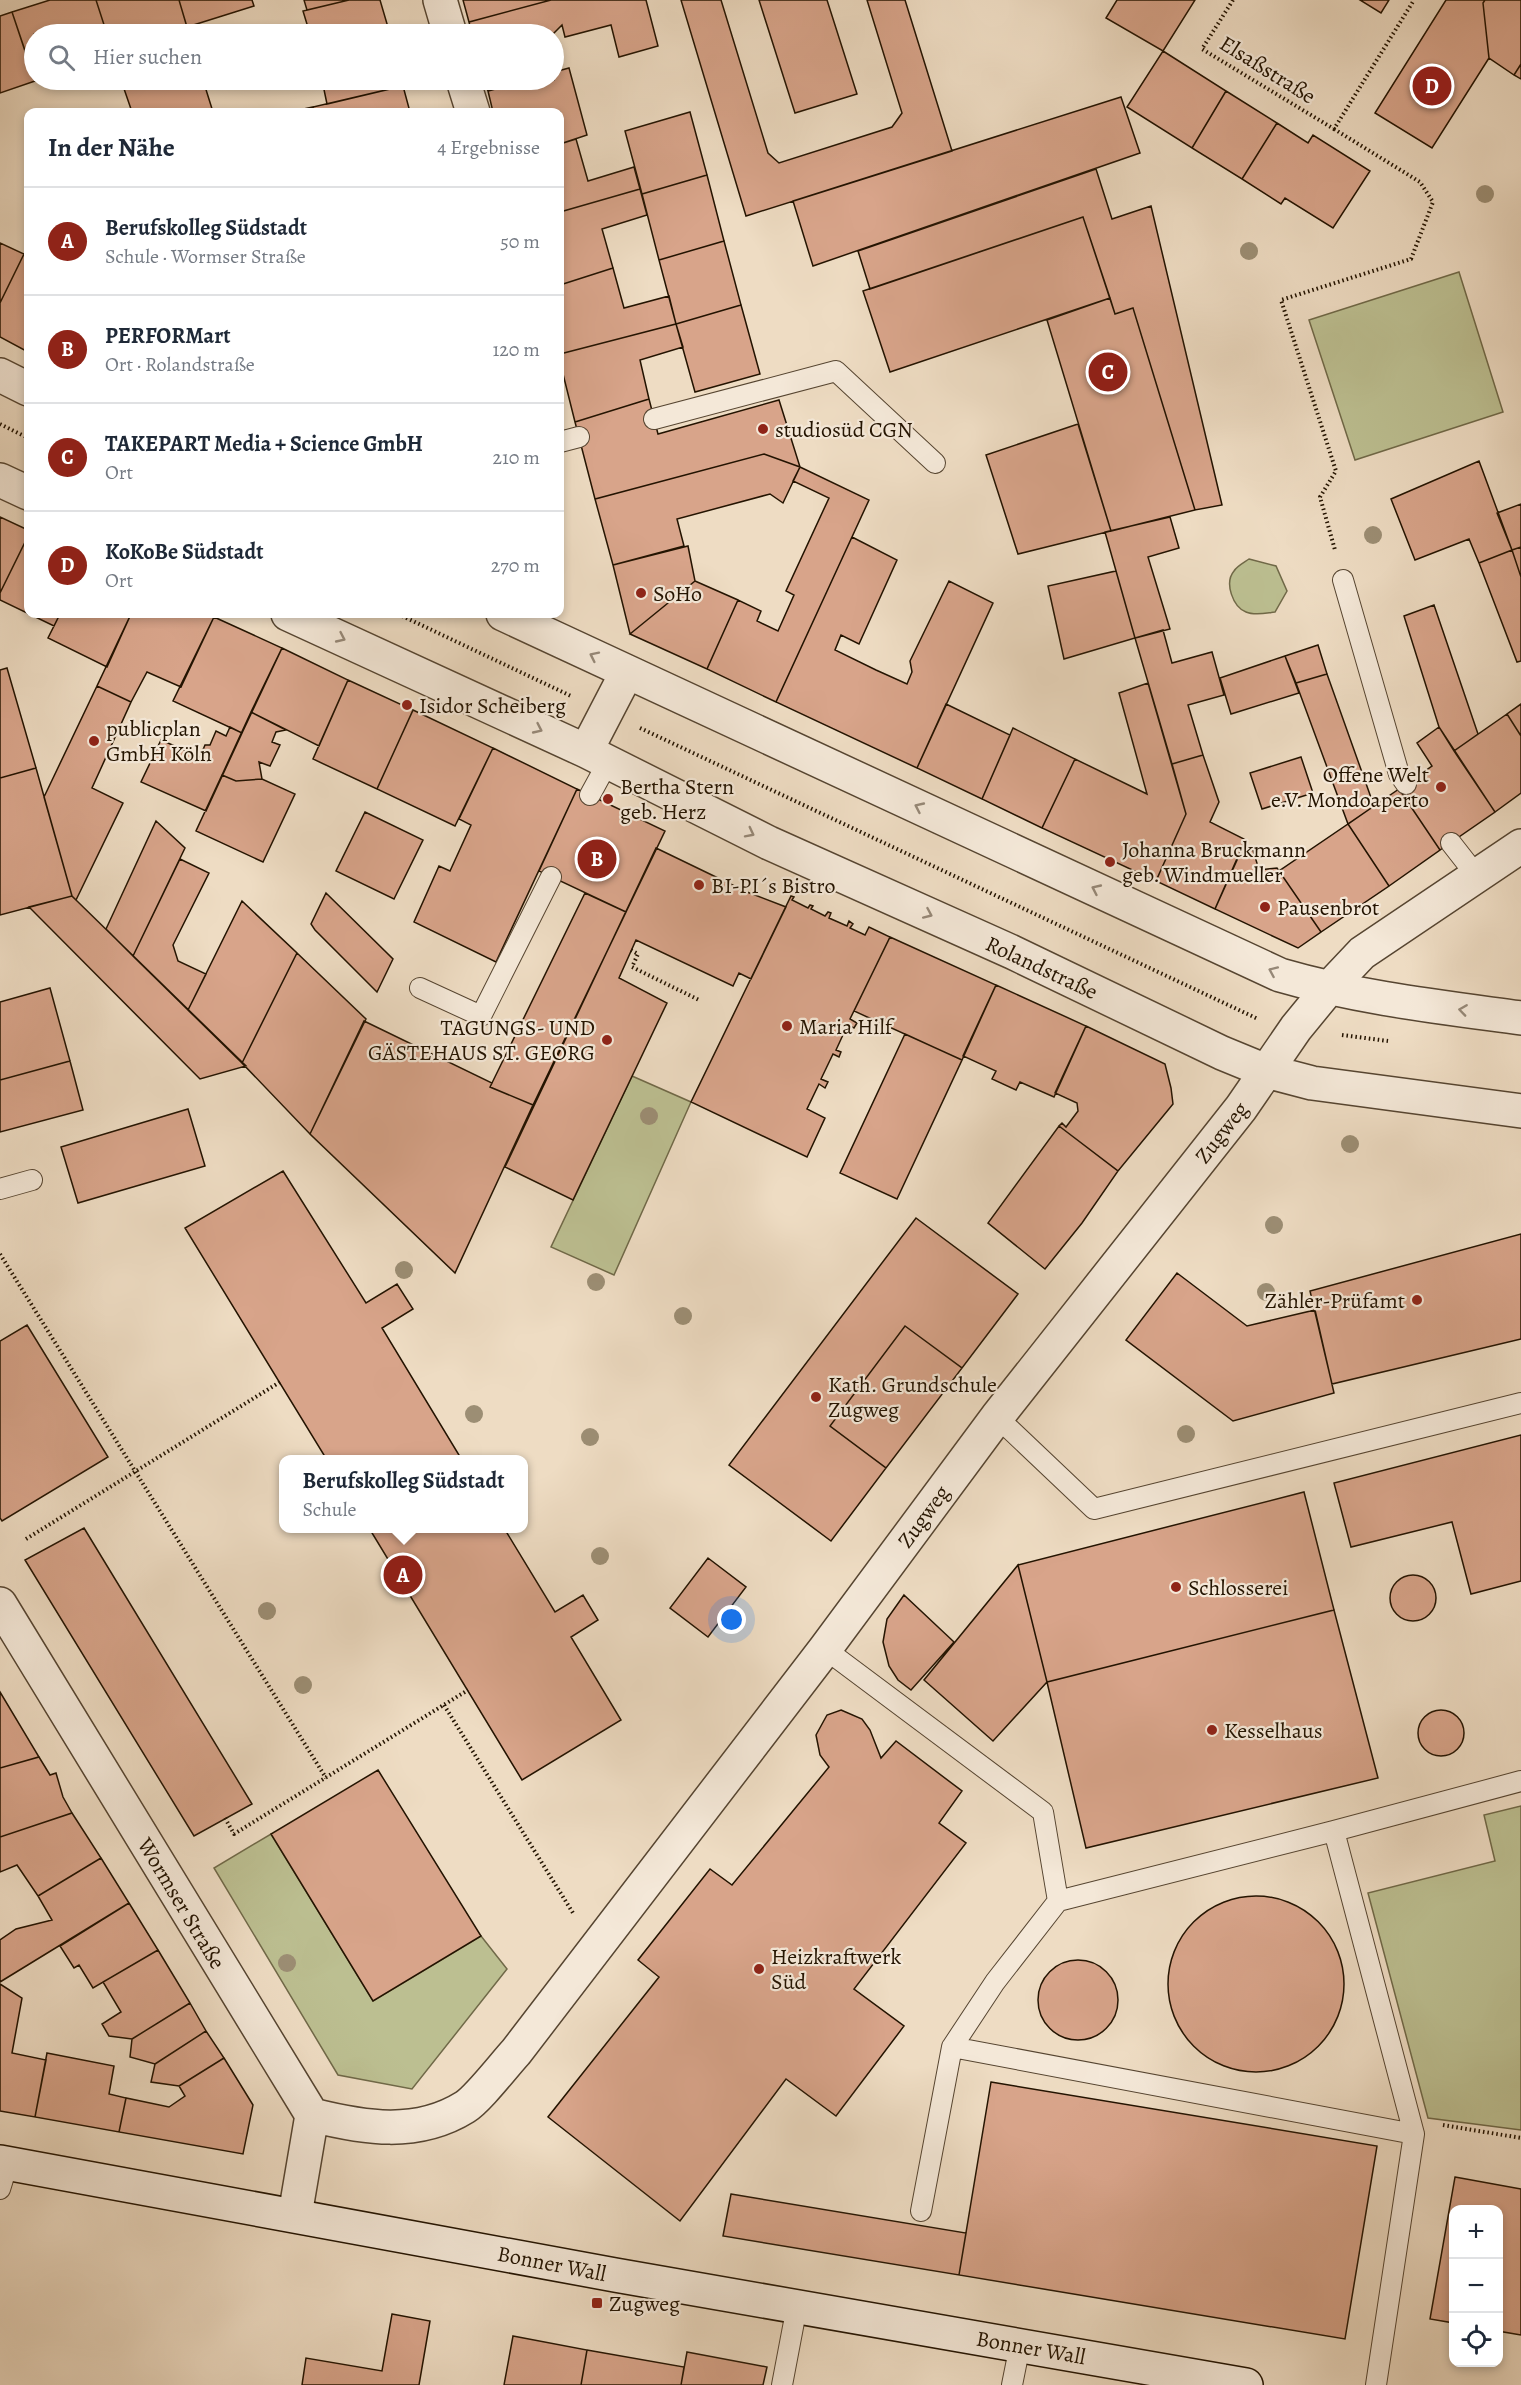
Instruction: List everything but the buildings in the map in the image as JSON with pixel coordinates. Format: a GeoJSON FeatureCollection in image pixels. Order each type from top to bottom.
{"type":"FeatureCollection","features":[{"type":"Feature","properties":{"kind":"street"},"geometry":{"type":"LineString","coordinates":[[440,0],[447,24]]}},
{"type":"Feature","properties":{"kind":"street"},"geometry":{"type":"LineString","coordinates":[[466,90],[472,108]]}},
{"type":"Feature","properties":{"kind":"street"},"geometry":{"type":"LineString","coordinates":[[0,375],[24,387]]}},
{"type":"Feature","properties":{"kind":"street"},"geometry":{"type":"LineString","coordinates":[[0,480],[24,491]]}},
{"type":"Feature","properties":{"kind":"street","name":"Rolandstraße"},"geometry":{"type":"LineString","coordinates":[[297,618],[597,756],[769,843],[1012,952],[1222,1053],[1266,1071],[1312,1083],[1521,1111]]}},
{"type":"Feature","properties":{"kind":"street"},"geometry":{"type":"LineString","coordinates":[[524,618],[546,622],[627,672],[1280,975],[1328,989],[1382,999],[1521,1018]]}},
{"type":"Feature","properties":{"kind":"street"},"geometry":{"type":"LineString","coordinates":[[597,756],[627,672]]}},
{"type":"Feature","properties":{"kind":"street","name":"Zugweg"},"geometry":{"type":"LineString","coordinates":[[312,2115],[338,2122],[390,2129],[430,2122],[467,2106],[516,2052],[825,1649],[997,1417],[1240,1108],[1296,1028],[1328,989],[1362,953],[1521,846]]}},
{"type":"Feature","properties":{"kind":"street","name":"Wormser Straße"},"geometry":{"type":"LineString","coordinates":[[0,1604],[312,2115]]}},
{"type":"Feature","properties":{"kind":"street"},"geometry":{"type":"LineString","coordinates":[[295,2215],[312,2115]]}},
{"type":"Feature","properties":{"kind":"street","name":"Bonner Wall"},"geometry":{"type":"LineString","coordinates":[[2,2171],[295,2215],[615,2275],[1246,2385]]}},
{"type":"Feature","properties":{"kind":"lane"},"geometry":{"type":"LineString","coordinates":[[654,419],[836,371],[935,463]]}},
{"type":"Feature","properties":{"kind":"lane"},"geometry":{"type":"LineString","coordinates":[[564,441],[579,437]]}},
{"type":"Feature","properties":{"kind":"lane"},"geometry":{"type":"LineString","coordinates":[[1343,580],[1399,774],[1406,784]]}},
{"type":"Feature","properties":{"kind":"lane"},"geometry":{"type":"LineString","coordinates":[[590,795],[597,756]]}},
{"type":"Feature","properties":{"kind":"lane"},"geometry":{"type":"LineString","coordinates":[[1450,843],[1476,875]]}},
{"type":"Feature","properties":{"kind":"lane"},"geometry":{"type":"LineString","coordinates":[[420,988],[480,1016],[551,877]]}},
{"type":"Feature","properties":{"kind":"lane"},"geometry":{"type":"LineString","coordinates":[[0,1189],[32,1180]]}},
{"type":"Feature","properties":{"kind":"lane"},"geometry":{"type":"LineString","coordinates":[[997,1417],[1094,1509],[1521,1403]]}},
{"type":"Feature","properties":{"kind":"lane"},"geometry":{"type":"LineString","coordinates":[[825,1649],[1043,1812],[1058,1901]]}},
{"type":"Feature","properties":{"kind":"lane"},"geometry":{"type":"LineString","coordinates":[[921,2211],[952,2047],[995,1982],[1058,1901],[1521,1781]]}},
{"type":"Feature","properties":{"kind":"lane"},"geometry":{"type":"LineString","coordinates":[[1334,1831],[1414,2134],[1376,2385]]}},
{"type":"Feature","properties":{"kind":"lane"},"geometry":{"type":"LineString","coordinates":[[952,2047],[1414,2134]]}},
{"type":"Feature","properties":{"kind":"lane"},"geometry":{"type":"LineString","coordinates":[[782,2385],[797,2306]]}},
{"type":"Feature","properties":{"kind":"lane"},"geometry":{"type":"LineString","coordinates":[[1012,2385],[1020,2345]]}},
{"type":"Feature","properties":{"kind":"path","name":"Elsaßstraße"},"geometry":{"type":"LineString","coordinates":[[1233,0],[1202,48],[1420,182],[1433,202],[1411,259],[1281,300],[1336,471],[1320,497],[1343,580]]}},
{"type":"Feature","properties":{"kind":"path"},"geometry":{"type":"LineString","coordinates":[[1334,129],[1414,0]]}},
{"type":"Feature","properties":{"kind":"path"},"geometry":{"type":"LineString","coordinates":[[0,424],[24,436]]}},
{"type":"Feature","properties":{"kind":"path"},"geometry":{"type":"LineString","coordinates":[[631,950],[638,954],[632,967],[699,1000]]}},
{"type":"Feature","properties":{"kind":"path"},"geometry":{"type":"LineString","coordinates":[[0,1254],[326,1778]]}},
{"type":"Feature","properties":{"kind":"path"},"geometry":{"type":"LineString","coordinates":[[26,1539],[280,1383]]}},
{"type":"Feature","properties":{"kind":"path"},"geometry":{"type":"LineString","coordinates":[[225,1818],[234,1834],[468,1690]]}},
{"type":"Feature","properties":{"kind":"path"},"geometry":{"type":"LineString","coordinates":[[444,1705],[561,1894]]}},
{"type":"Feature","properties":{"kind":"path"},"geometry":{"type":"LineString","coordinates":[[1414,2134],[1443,2125],[1521,2138]]}},
{"type":"Feature","properties":{"kind":"green space"},"geometry":{"type":"Polygon","coordinates":[[[1459,272],[1503,412],[1355,460],[1309,320],[1459,272]]]}},
{"type":"Feature","properties":{"kind":"green space"},"geometry":{"type":"Polygon","coordinates":[[[1249,559],[1276,566],[1287,591],[1275,612],[1249,613],[1237,605],[1231,594],[1231,576],[1237,567],[1249,559]]]}},
{"type":"Feature","properties":{"kind":"green space"},"geometry":{"type":"Polygon","coordinates":[[[632,1076],[691,1102],[614,1275],[551,1247],[632,1076]]]}},
{"type":"Feature","properties":{"kind":"green space"},"geometry":{"type":"Polygon","coordinates":[[[1521,1806],[1521,2130],[1428,2118],[1368,1893],[1495,1861],[1484,1815],[1521,1806]]]}},
{"type":"Feature","properties":{"kind":"green space"},"geometry":{"type":"Polygon","coordinates":[[[271,1834],[373,2001],[481,1936],[507,1969],[412,2089],[338,2075],[214,1868],[271,1834]]]}},
{"type":"Feature","properties":{"kind":"place","name":"KoKoBe Südstadt"},"geometry":{"type":"Point","coordinates":[1432,86]}},
{"type":"Feature","properties":{"kind":"place","name":"TAKEPART Media + Science GmbH"},"geometry":{"type":"Point","coordinates":[1108,372]}},
{"type":"Feature","properties":{"kind":"place","name":"studiosüd CGN"},"geometry":{"type":"Point","coordinates":[763,429]}},
{"type":"Feature","properties":{"kind":"place","name":"SoHo"},"geometry":{"type":"Point","coordinates":[641,593]}},
{"type":"Feature","properties":{"kind":"place","name":"Isidor Scheiberg"},"geometry":{"type":"Point","coordinates":[407,705]}},
{"type":"Feature","properties":{"kind":"place","name":"publicplan GmbH Köln"},"geometry":{"type":"Point","coordinates":[94,741]}},
{"type":"Feature","properties":{"kind":"place","name":"Offene Welt e.V. Mondoaperto"},"geometry":{"type":"Point","coordinates":[1441,787]}},
{"type":"Feature","properties":{"kind":"place","name":"Bertha Stern geb. Herz"},"geometry":{"type":"Point","coordinates":[608,799]}},
{"type":"Feature","properties":{"kind":"place","name":"PERFORMart"},"geometry":{"type":"Point","coordinates":[597,859]}},
{"type":"Feature","properties":{"kind":"place","name":"Johanna Bruckmann geb. Windmueller"},"geometry":{"type":"Point","coordinates":[1110,862]}},
{"type":"Feature","properties":{"kind":"place","name":"BI-PI´s Bistro"},"geometry":{"type":"Point","coordinates":[699,885]}},
{"type":"Feature","properties":{"kind":"place","name":"Pausenbrot"},"geometry":{"type":"Point","coordinates":[1265,907]}},
{"type":"Feature","properties":{"kind":"place","name":"Maria Hilf"},"geometry":{"type":"Point","coordinates":[787,1026]}},
{"type":"Feature","properties":{"kind":"place","name":"TAGUNGS- UND GÄSTEHAUS ST. GEORG"},"geometry":{"type":"Point","coordinates":[607,1040]}},
{"type":"Feature","properties":{"kind":"place","name":"Zähler-Prüfamt"},"geometry":{"type":"Point","coordinates":[1417,1300]}},
{"type":"Feature","properties":{"kind":"place","name":"Kath. Grundschule Zugweg"},"geometry":{"type":"Point","coordinates":[816,1397]}},
{"type":"Feature","properties":{"kind":"place","name":"Berufskolleg Südstadt"},"geometry":{"type":"Point","coordinates":[403,1575]}},
{"type":"Feature","properties":{"kind":"place","name":"Schlosserei"},"geometry":{"type":"Point","coordinates":[1176,1587]}},
{"type":"Feature","properties":{"kind":"place","name":"Kesselhaus"},"geometry":{"type":"Point","coordinates":[1212,1730]}},
{"type":"Feature","properties":{"kind":"place","name":"Heizkraftwerk Süd"},"geometry":{"type":"Point","coordinates":[759,1969]}},
{"type":"Feature","properties":{"kind":"place","name":"Zugweg"},"geometry":{"type":"Point","coordinates":[597,2303]}}]}
